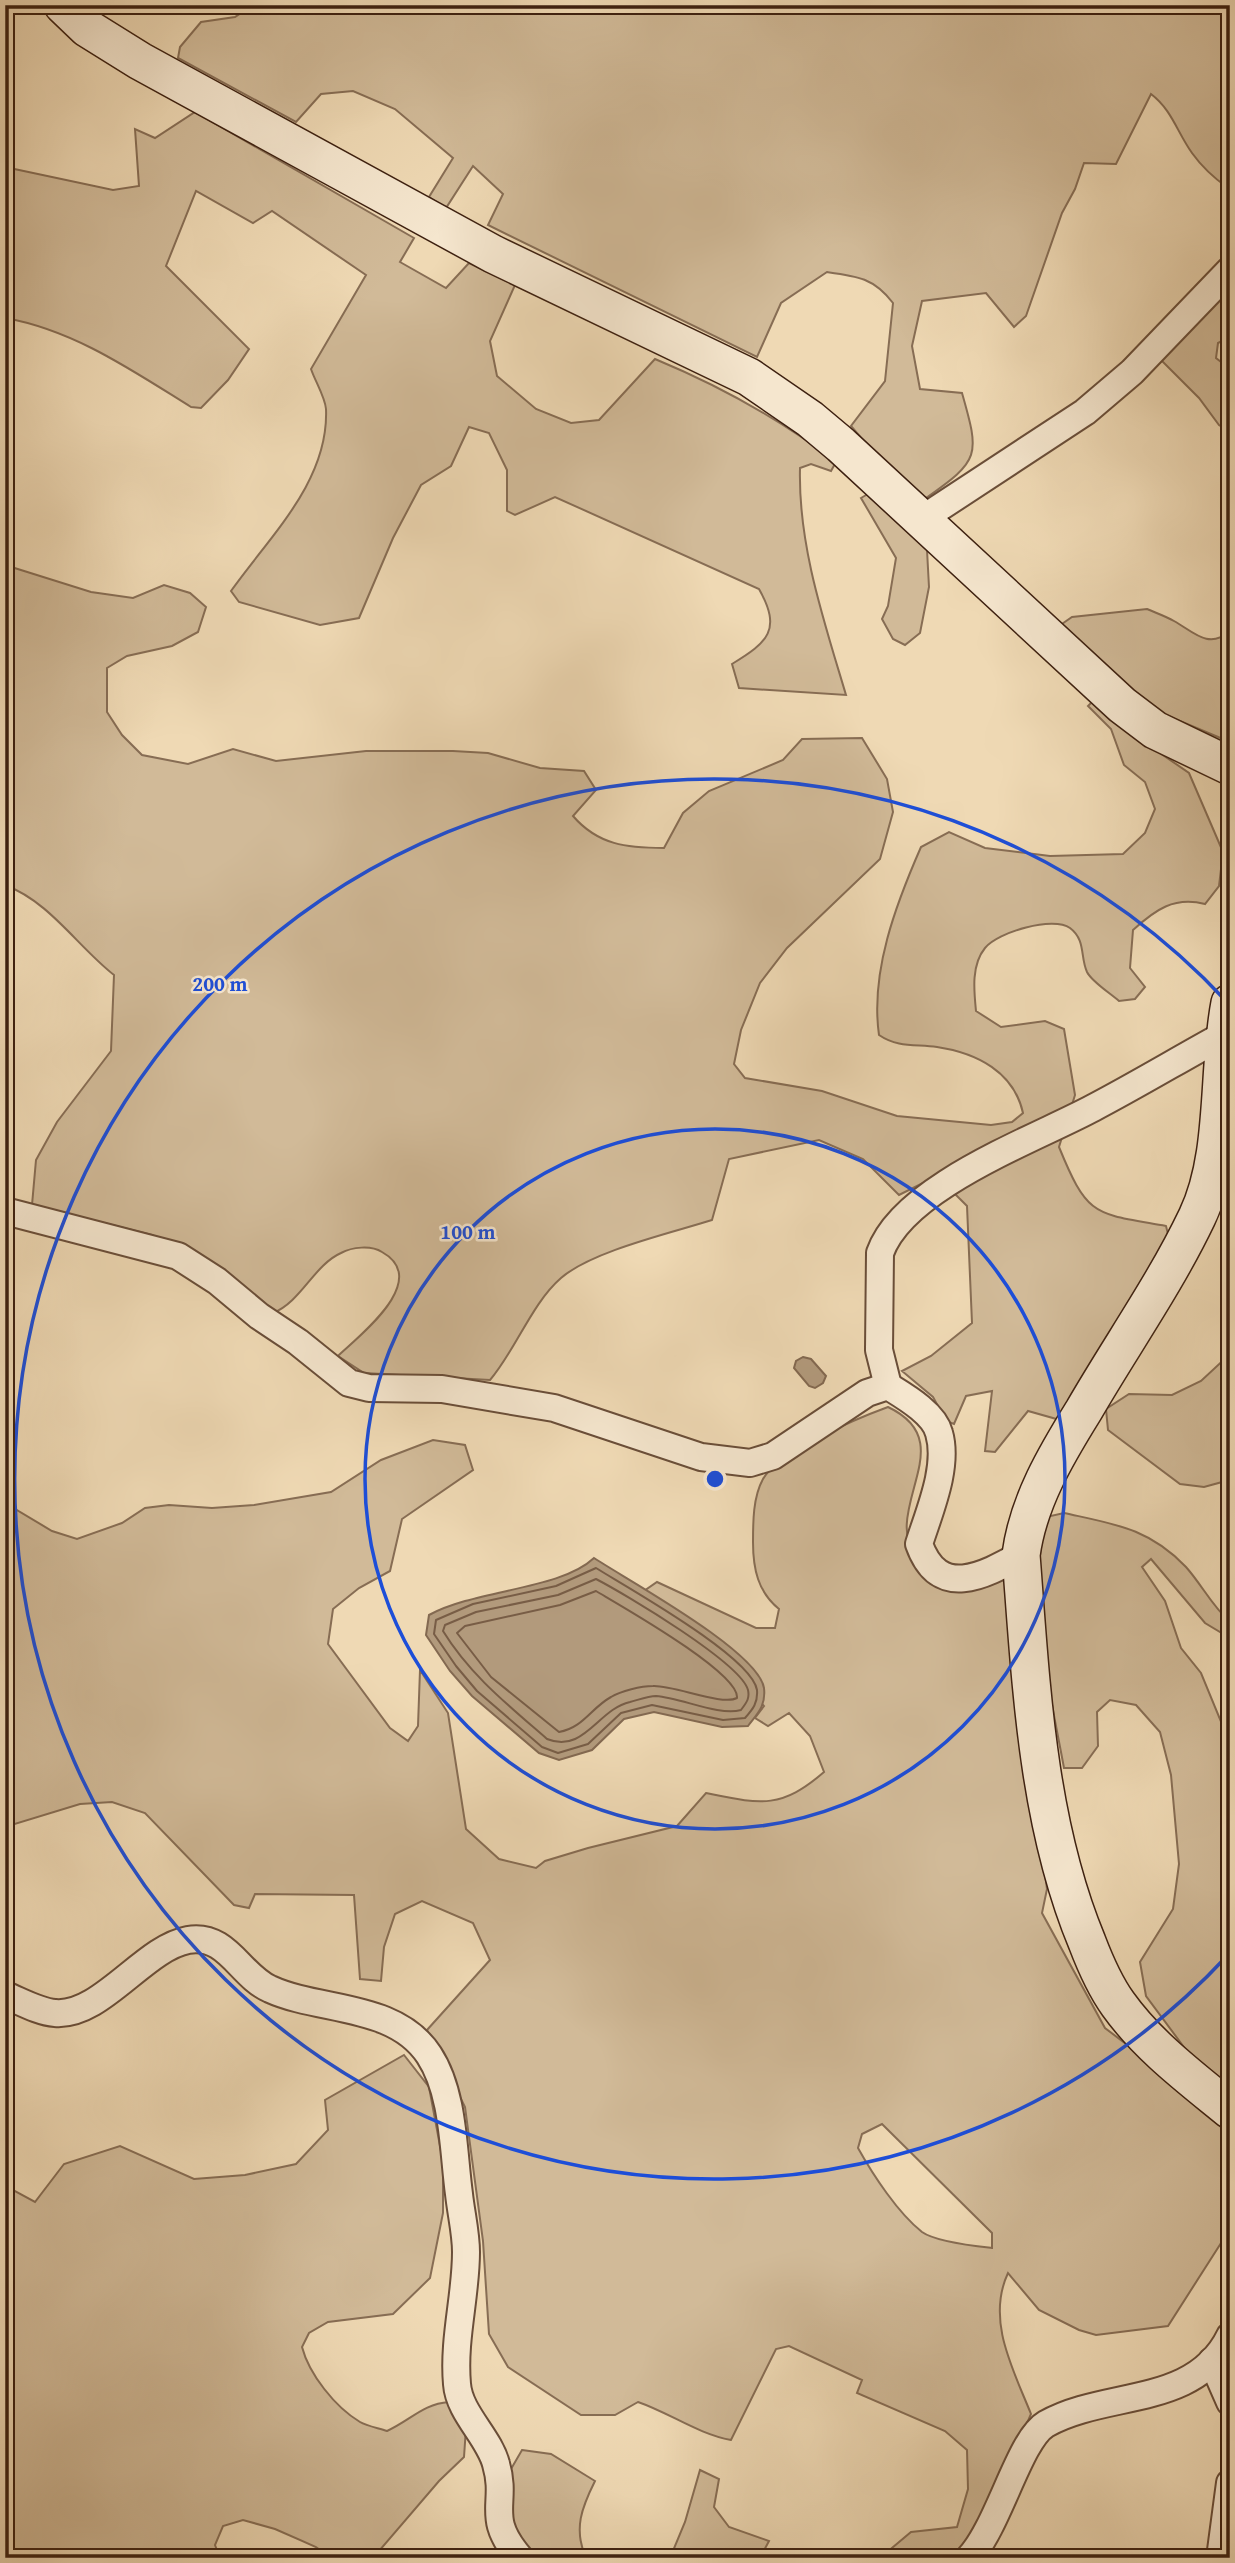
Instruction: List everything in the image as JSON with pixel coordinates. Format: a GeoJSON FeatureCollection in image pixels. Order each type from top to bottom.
{"type":"FeatureCollection","features":[{"type":"Feature","properties":{"kind":"street"},"geometry":{"type":"LineString","coordinates":[[62,5],[87,28],[140,61],[493,254],[749,377],[810,419],[1122,705],[1155,730],[1230,766]]}},
{"type":"Feature","properties":{"kind":"street"},"geometry":{"type":"LineString","coordinates":[[922,519],[1085,412],[1132,372],[1230,270]]}},
{"type":"Feature","properties":{"kind":"street"},"geometry":{"type":"LineString","coordinates":[[1021,1555],[995,1571],[959,1580],[943,1576],[923,1556],[919,1544],[941,1464],[939,1431],[923,1412],[888,1386],[880,1350],[880,1254],[884,1242],[901,1220],[947,1183],[1092,1109],[1227,1019]]}},
{"type":"Feature","properties":{"kind":"street"},"geometry":{"type":"LineString","coordinates":[[1227,1019],[1219,1115],[1207,1189],[1198,1216],[1058,1453],[1028,1520],[1021,1555],[1036,1723],[1058,1852],[1074,1913],[1117,2003],[1149,2040],[1230,2110]]}},
{"type":"Feature","properties":{"kind":"street"},"geometry":{"type":"LineString","coordinates":[[5,1211],[178,1256],[217,1281],[349,1383],[369,1388],[442,1389],[554,1408],[701,1457],[750,1463],[773,1456],[867,1393],[888,1386]]}},
{"type":"Feature","properties":{"kind":"street"},"geometry":{"type":"LineString","coordinates":[[5,1995],[56,2013],[68,2011],[92,2003],[172,1944],[200,1940],[219,1944],[252,1978],[271,1990],[376,2018],[402,2029],[421,2046],[429,2055],[444,2094],[466,2252],[458,2314],[456,2387],[475,2427],[495,2459],[500,2479],[498,2519],[509,2544],[520,2558]]}},
{"type":"Feature","properties":{"kind":"street"},"geometry":{"type":"LineString","coordinates":[[969,2558],[993,2523],[1028,2444],[1044,2425],[1069,2414],[1178,2385],[1200,2374],[1230,2336]]}},
{"type":"Feature","properties":{"kind":"street"},"geometry":{"type":"LineString","coordinates":[[1212,2361],[1230,2402]]}},
{"type":"Feature","properties":{"kind":"street"},"geometry":{"type":"LineString","coordinates":[[1220,2558],[1230,2483]]}},
{"type":"Feature","properties":{"kind":"shaded area"},"geometry":{"type":"Polygon","coordinates":[[[253,5],[1230,5],[1230,212],[1222,209],[1228,188],[1196,158],[1169,114],[1151,94],[1116,164],[1084,163],[1075,189],[1062,213],[1026,316],[1014,327],[986,293],[922,301],[912,346],[920,389],[962,393],[973,444],[966,465],[926,498],[902,486],[851,426],[885,381],[893,303],[879,288],[856,277],[827,272],[781,303],[757,357],[488,225],[503,194],[473,166],[446,208],[429,197],[453,158],[395,109],[353,91],[321,94],[296,122],[178,58],[180,47],[201,22],[235,17],[253,5]]]}},
{"type":"Feature","properties":{"kind":"shaded area"},"geometry":{"type":"Polygon","coordinates":[[[195,112],[414,238],[400,262],[446,288],[469,263],[515,285],[490,341],[497,376],[536,409],[571,423],[599,420],[655,359],[749,404],[836,462],[831,471],[811,464],[800,468],[800,497],[814,583],[846,695],[739,688],[732,664],[755,649],[768,634],[770,625],[770,615],[759,589],[555,497],[515,515],[507,511],[507,470],[489,433],[469,427],[451,466],[421,485],[393,538],[359,618],[320,625],[239,602],[231,591],[294,506],[308,484],[318,460],[326,409],[311,369],[366,275],[272,211],[253,223],[196,191],[166,266],[249,349],[228,380],[201,408],[191,407],[125,366],[79,342],[55,332],[5,318],[5,167],[113,190],[139,186],[135,129],[155,138],[195,112]]]}},
{"type":"Feature","properties":{"kind":"shaded area"},"geometry":{"type":"Polygon","coordinates":[[[1230,286],[1230,337],[1218,343],[1216,358],[1230,369],[1230,432],[1219,425],[1199,398],[1161,360],[1230,286]]]}},
{"type":"Feature","properties":{"kind":"shaded area"},"geometry":{"type":"Polygon","coordinates":[[[873,491],[927,550],[929,587],[920,633],[905,645],[893,639],[882,619],[888,606],[896,558],[861,498],[873,491]]]}},
{"type":"Feature","properties":{"kind":"shaded area"},"geometry":{"type":"Polygon","coordinates":[[[5,565],[91,592],[133,598],[164,585],[190,593],[206,607],[198,632],[172,646],[127,656],[107,668],[107,712],[122,735],[142,755],[188,764],[233,749],[276,761],[366,751],[488,753],[540,768],[584,771],[596,790],[573,816],[583,826],[614,843],[664,848],[683,813],[709,791],[783,760],[802,739],[862,738],[887,779],[893,812],[880,859],[787,948],[760,983],[741,1030],[734,1064],[745,1078],[822,1091],[897,1116],[991,1125],[1012,1122],[1023,1113],[1011,1086],[992,1067],[952,1050],[900,1044],[879,1035],[878,987],[882,963],[894,915],[921,847],[949,832],[985,848],[1050,856],[1123,854],[1145,833],[1155,809],[1145,782],[1124,765],[1111,729],[1088,706],[1098,696],[1144,742],[1189,773],[1223,852],[1219,886],[1205,904],[1174,903],[1149,916],[1133,930],[1130,968],[1145,987],[1135,999],[1119,1001],[1093,980],[1087,972],[1078,938],[1070,928],[1062,925],[1039,925],[1001,936],[985,948],[977,962],[974,978],[976,1011],[1001,1027],[1045,1021],[1064,1029],[1075,1095],[1059,1147],[1078,1187],[1087,1200],[1108,1214],[1166,1226],[1170,1242],[1060,1420],[1028,1411],[995,1452],[985,1451],[992,1391],[966,1396],[954,1424],[946,1421],[933,1397],[902,1371],[931,1356],[972,1323],[967,1206],[937,1176],[899,1195],[863,1159],[819,1140],[729,1159],[712,1220],[612,1251],[575,1268],[561,1278],[541,1300],[490,1380],[364,1373],[338,1356],[374,1322],[396,1292],[399,1277],[395,1264],[378,1250],[356,1248],[331,1259],[292,1301],[273,1313],[184,1249],[152,1235],[32,1205],[36,1160],[57,1122],[111,1051],[114,975],[50,913],[5,885],[5,565]]]}},
{"type":"Feature","properties":{"kind":"shaded area"},"geometry":{"type":"Polygon","coordinates":[[[1147,609],[1207,639],[1222,637],[1230,632],[1230,742],[1156,711],[1059,626],[1072,617],[1147,609]]]}},
{"type":"Feature","properties":{"kind":"shaded area"},"geometry":{"type":"Polygon","coordinates":[[[1230,1354],[1230,1472],[1222,1482],[1204,1487],[1180,1484],[1108,1430],[1106,1409],[1129,1394],[1172,1395],[1201,1381],[1230,1354]]]}},
{"type":"Feature","properties":{"kind":"shaded area"},"geometry":{"type":"Polygon","coordinates":[[[888,1407],[910,1422],[919,1439],[921,1458],[907,1519],[908,1540],[917,1560],[933,1573],[968,1590],[1007,1578],[1047,1889],[1042,1913],[1105,2028],[1193,2095],[1225,2129],[1230,2148],[1225,2155],[1230,2161],[1230,2229],[1168,2326],[1096,2335],[1079,2330],[1039,2310],[1008,2273],[1002,2291],[1001,2326],[1010,2362],[1031,2414],[1001,2483],[957,2558],[880,2558],[911,2532],[957,2527],[968,2489],[967,2450],[945,2431],[857,2393],[862,2380],[789,2346],[776,2349],[731,2440],[707,2433],[638,2402],[615,2415],[581,2415],[508,2367],[489,2334],[483,2241],[465,2107],[427,2030],[490,1960],[473,1923],[422,1901],[395,1914],[384,1947],[381,1981],[360,1979],[354,1895],[255,1894],[249,1908],[234,1905],[145,1813],[112,1802],[80,1804],[5,1827],[5,1503],[52,1531],[77,1539],[122,1523],[145,1508],[169,1505],[212,1508],[254,1505],[331,1492],[381,1460],[433,1440],[465,1445],[473,1470],[402,1519],[390,1571],[359,1588],[333,1609],[328,1644],[390,1728],[408,1741],[418,1726],[420,1670],[448,1713],[466,1829],[499,1859],[536,1868],[545,1861],[588,1848],[677,1826],[706,1793],[741,1800],[769,1801],[795,1793],[824,1772],[810,1736],[789,1713],[768,1726],[755,1718],[764,1706],[685,1617],[644,1591],[657,1582],[756,1628],[775,1628],[779,1609],[766,1595],[758,1579],[754,1561],[755,1502],[763,1479],[785,1457],[802,1447],[839,1427],[888,1407]],[[882,2124],[862,2134],[858,2148],[871,2170],[895,2204],[922,2232],[946,2241],[992,2248],[992,2233],[882,2124]]]}},
{"type":"Feature","properties":{"kind":"shaded area"},"geometry":{"type":"Polygon","coordinates":[[[1064,1513],[1130,1530],[1158,1544],[1186,1567],[1230,1622],[1230,1638],[1205,1623],[1151,1559],[1142,1567],[1165,1601],[1181,1648],[1201,1673],[1224,1729],[1230,1731],[1230,2100],[1192,2058],[1146,1996],[1140,1962],[1173,1909],[1179,1864],[1171,1775],[1160,1732],[1136,1705],[1110,1700],[1097,1712],[1098,1746],[1082,1768],[1064,1768],[1042,1643],[1039,1579],[1046,1517],[1064,1513]]]}},
{"type":"Feature","properties":{"kind":"shaded area"},"geometry":{"type":"Polygon","coordinates":[[[404,2055],[429,2087],[443,2162],[443,2213],[430,2278],[393,2314],[328,2322],[309,2333],[302,2347],[310,2368],[324,2389],[341,2408],[366,2425],[387,2431],[424,2409],[449,2402],[466,2428],[464,2457],[439,2481],[373,2558],[331,2558],[316,2547],[275,2529],[243,2520],[223,2526],[215,2545],[220,2558],[5,2558],[5,2194],[15,2191],[35,2202],[64,2164],[120,2146],[194,2179],[245,2175],[296,2164],[328,2130],[325,2100],[404,2055]]]}},
{"type":"Feature","properties":{"kind":"shaded area"},"geometry":{"type":"Polygon","coordinates":[[[522,2450],[551,2454],[595,2481],[581,2518],[580,2537],[586,2558],[529,2558],[511,2532],[511,2469],[522,2450]]]}},
{"type":"Feature","properties":{"kind":"shaded area"},"geometry":{"type":"Polygon","coordinates":[[[700,2470],[719,2479],[714,2507],[729,2527],[769,2541],[760,2558],[670,2558],[685,2522],[700,2470]]]}},
{"type":"Feature","properties":{"kind":"water"},"geometry":{"type":"Polygon","coordinates":[[[803,1357],[811,1359],[826,1376],[823,1383],[815,1388],[809,1386],[794,1368],[796,1361],[803,1357]]]}},
{"type":"Feature","properties":{"kind":"water"},"geometry":{"type":"Polygon","coordinates":[[[594,1558],[662,1599],[740,1655],[756,1673],[764,1688],[761,1709],[748,1726],[722,1727],[654,1712],[624,1719],[592,1750],[559,1760],[539,1753],[472,1696],[450,1671],[426,1635],[429,1615],[448,1606],[561,1577],[594,1558]]]}}]}
